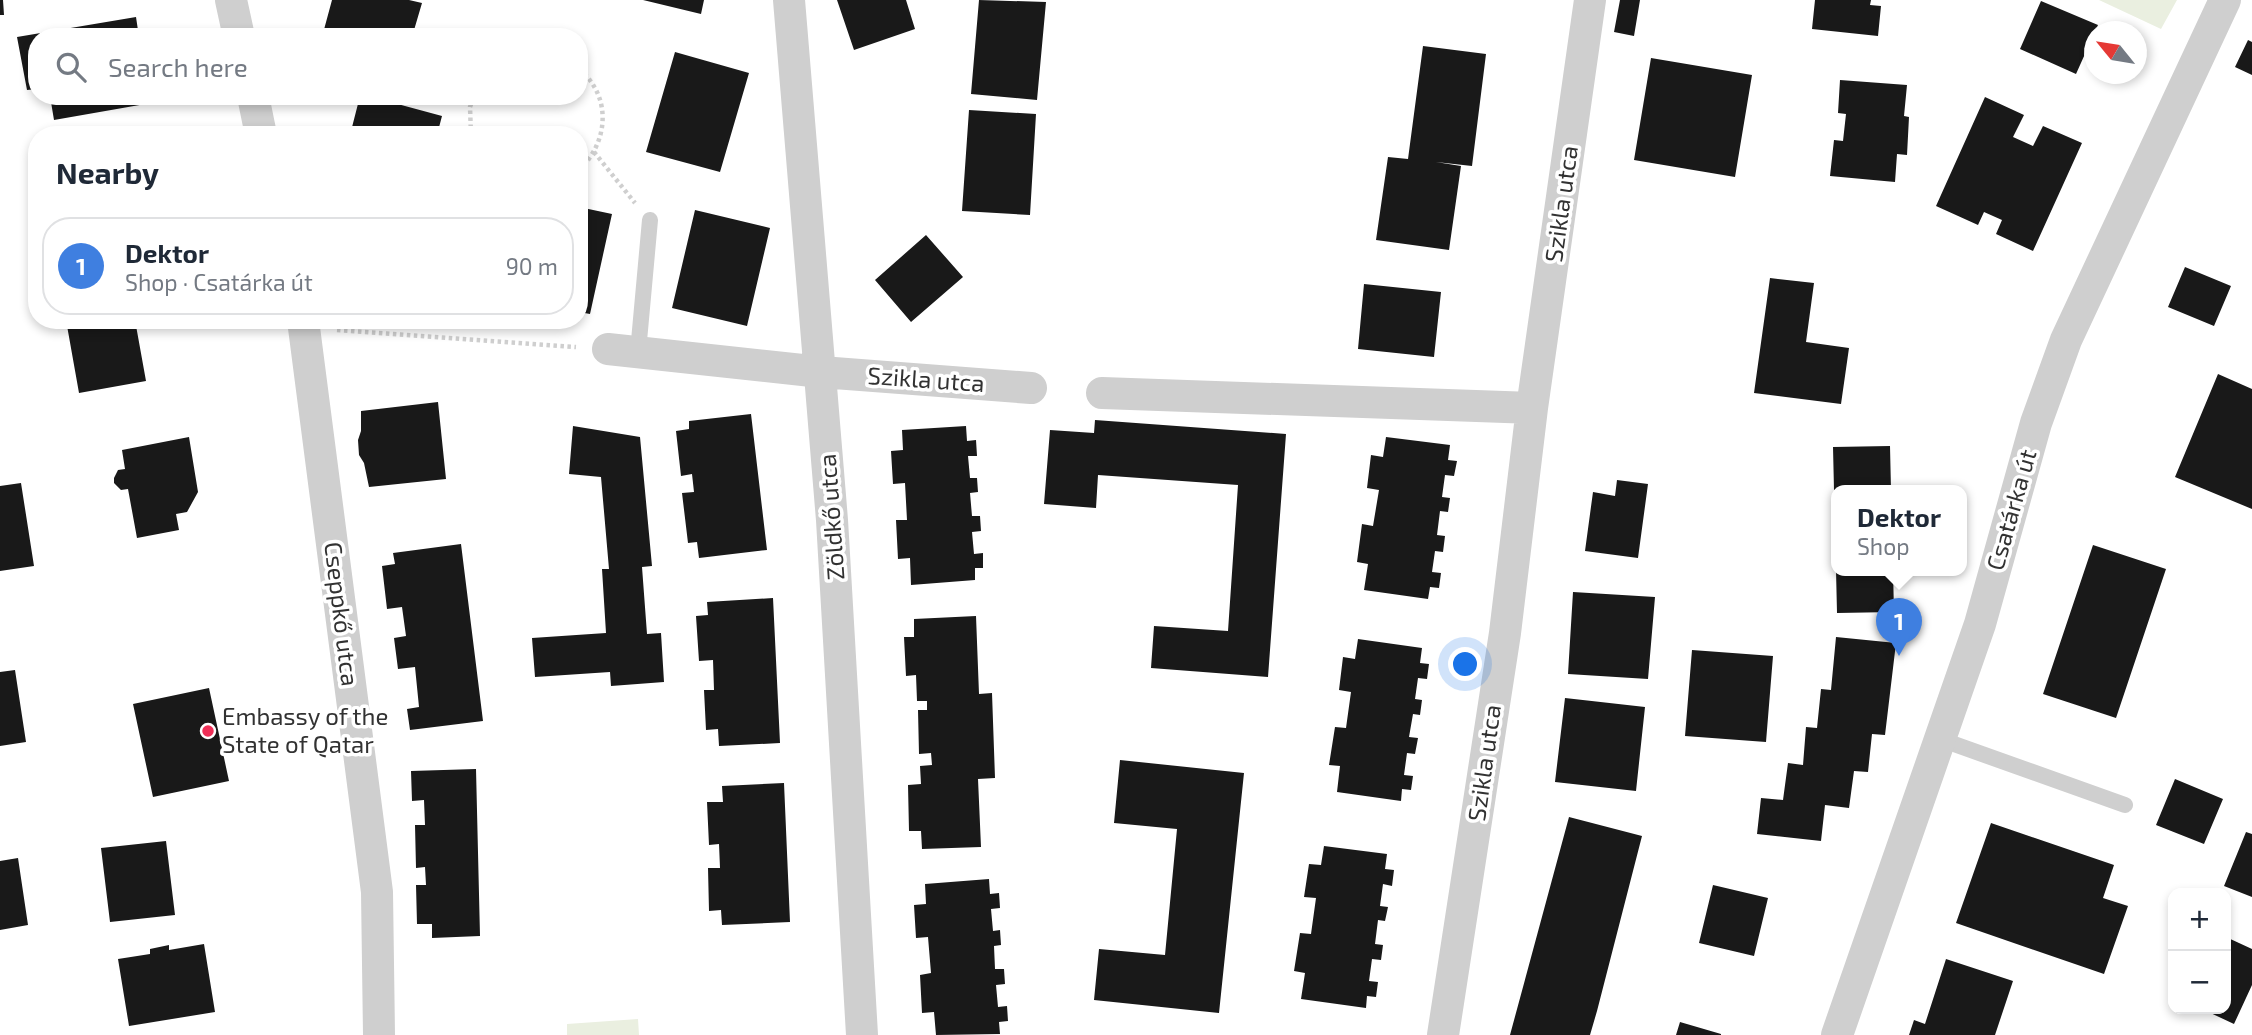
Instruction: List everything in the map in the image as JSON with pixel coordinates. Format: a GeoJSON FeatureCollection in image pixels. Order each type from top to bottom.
{"type":"FeatureCollection","features":[{"type":"Feature","properties":{"kind":"street"},"geometry":{"type":"LineString","coordinates":[[231,0],[237,28]]}},
{"type":"Feature","properties":{"kind":"street","name":"Zöldkő utca"},"geometry":{"type":"LineString","coordinates":[[789,0],[832,520],[862,1035]]}},
{"type":"Feature","properties":{"kind":"street","name":"Szikla utca"},"geometry":{"type":"LineString","coordinates":[[1443,1035],[1505,633],[1532,408],[1590,0]]}},
{"type":"Feature","properties":{"kind":"street","name":"Csatárka út"},"geometry":{"type":"LineString","coordinates":[[1837,1035],[1980,624],[2036,423],[2066,340],[2225,0]]}},
{"type":"Feature","properties":{"kind":"street"},"geometry":{"type":"LineString","coordinates":[[255,105],[259,126]]}},
{"type":"Feature","properties":{"kind":"street","name":"Cseppkő utca"},"geometry":{"type":"LineString","coordinates":[[305,329],[377,891],[379,1035]]}},
{"type":"Feature","properties":{"kind":"street","name":"Szikla utca"},"geometry":{"type":"LineString","coordinates":[[608,350],[821,372],[1031,388]]}},
{"type":"Feature","properties":{"kind":"street"},"geometry":{"type":"LineString","coordinates":[[1102,393],[1532,408]]}},
{"type":"Feature","properties":{"kind":"lane"},"geometry":{"type":"LineString","coordinates":[[608,350],[650,220]]}},
{"type":"Feature","properties":{"kind":"lane"},"geometry":{"type":"LineString","coordinates":[[1940,739],[2125,805]]}},
{"type":"Feature","properties":{"kind":"path"},"geometry":{"type":"LineString","coordinates":[[588,77],[599,95],[604,118],[600,140],[588,161]]}},
{"type":"Feature","properties":{"kind":"path"},"geometry":{"type":"LineString","coordinates":[[469,126],[471,105]]}},
{"type":"Feature","properties":{"kind":"path"},"geometry":{"type":"LineString","coordinates":[[594,152],[650,220]]}},
{"type":"Feature","properties":{"kind":"path"},"geometry":{"type":"LineString","coordinates":[[362,329],[608,350]]}},
{"type":"Feature","properties":{"kind":"shaded area"},"geometry":{"type":"Polygon","coordinates":[[[2099,0],[2177,0],[2161,29],[2099,0]]]}},
{"type":"Feature","properties":{"kind":"shaded area"},"geometry":{"type":"Polygon","coordinates":[[[638,1019],[639,1035],[567,1035],[567,1024],[638,1019]]]}},
{"type":"Feature","properties":{"kind":"building"},"geometry":{"type":"Polygon","coordinates":[[[0,0],[3,0],[4,15],[0,15],[0,0]]]}},
{"type":"Feature","properties":{"kind":"building"},"geometry":{"type":"Polygon","coordinates":[[[332,0],[409,0],[422,3],[415,28],[324,28],[332,0]]]}},
{"type":"Feature","properties":{"kind":"building"},"geometry":{"type":"Polygon","coordinates":[[[643,0],[704,0],[701,14],[643,0]]]}},
{"type":"Feature","properties":{"kind":"building"},"geometry":{"type":"Polygon","coordinates":[[[837,0],[906,0],[915,29],[854,50],[837,0]]]}},
{"type":"Feature","properties":{"kind":"building"},"geometry":{"type":"Polygon","coordinates":[[[979,0],[1046,2],[1037,100],[971,94],[979,0]]]}},
{"type":"Feature","properties":{"kind":"building"},"geometry":{"type":"Polygon","coordinates":[[[1620,0],[1640,0],[1634,36],[1614,32],[1620,0]]]}},
{"type":"Feature","properties":{"kind":"building"},"geometry":{"type":"Polygon","coordinates":[[[1815,0],[1871,0],[1870,5],[1881,6],[1878,36],[1812,29],[1815,0]]]}},
{"type":"Feature","properties":{"kind":"building"},"geometry":{"type":"Polygon","coordinates":[[[2041,1],[2088,21],[2084,21],[2084,56],[2076,74],[2020,49],[2041,1]]]}},
{"type":"Feature","properties":{"kind":"building"},"geometry":{"type":"Polygon","coordinates":[[[136,17],[138,28],[71,28],[136,17]]]}},
{"type":"Feature","properties":{"kind":"building"},"geometry":{"type":"Polygon","coordinates":[[[28,35],[28,90],[27,90],[17,37],[28,35]]]}},
{"type":"Feature","properties":{"kind":"building"},"geometry":{"type":"Polygon","coordinates":[[[2248,40],[2252,42],[2252,75],[2235,67],[2248,40]]]}},
{"type":"Feature","properties":{"kind":"building"},"geometry":{"type":"Polygon","coordinates":[[[1423,46],[1486,54],[1472,166],[1436,162],[1461,166],[1449,250],[1376,240],[1388,157],[1408,159],[1423,46]]]}},
{"type":"Feature","properties":{"kind":"building"},"geometry":{"type":"Polygon","coordinates":[[[675,52],[749,73],[720,172],[646,152],[675,52]]]}},
{"type":"Feature","properties":{"kind":"building"},"geometry":{"type":"Polygon","coordinates":[[[1651,58],[1752,75],[1735,177],[1634,160],[1651,58]]]}},
{"type":"Feature","properties":{"kind":"building"},"geometry":{"type":"Polygon","coordinates":[[[1840,80],[1907,85],[1904,116],[1909,117],[1907,155],[1897,154],[1895,182],[1830,176],[1834,140],[1843,141],[1846,114],[1838,113],[1840,80]]]}},
{"type":"Feature","properties":{"kind":"building"},"geometry":{"type":"Polygon","coordinates":[[[1985,97],[2024,115],[2013,137],[2033,146],[2043,126],[2082,143],[2033,251],[1996,234],[2002,220],[1984,212],[1978,225],[1936,206],[1985,97]]]}},
{"type":"Feature","properties":{"kind":"building"},"geometry":{"type":"Polygon","coordinates":[[[52,105],[140,105],[54,120],[52,105]]]}},
{"type":"Feature","properties":{"kind":"building"},"geometry":{"type":"Polygon","coordinates":[[[358,105],[401,105],[442,116],[439,126],[352,126],[358,105]]]}},
{"type":"Feature","properties":{"kind":"building"},"geometry":{"type":"Polygon","coordinates":[[[969,110],[1036,114],[1030,215],[962,211],[969,110]]]}},
{"type":"Feature","properties":{"kind":"building"},"geometry":{"type":"Polygon","coordinates":[[[588,209],[612,214],[588,314],[588,209]]]}},
{"type":"Feature","properties":{"kind":"building"},"geometry":{"type":"Polygon","coordinates":[[[695,210],[770,228],[747,326],[672,308],[695,210]]]}},
{"type":"Feature","properties":{"kind":"building"},"geometry":{"type":"Polygon","coordinates":[[[926,235],[963,277],[911,322],[875,280],[926,235]]]}},
{"type":"Feature","properties":{"kind":"building"},"geometry":{"type":"Polygon","coordinates":[[[2185,267],[2231,286],[2214,326],[2168,307],[2185,267]]]}},
{"type":"Feature","properties":{"kind":"building"},"geometry":{"type":"Polygon","coordinates":[[[1770,278],[1814,283],[1806,342],[1849,348],[1841,404],[1754,393],[1770,278]]]}},
{"type":"Feature","properties":{"kind":"building"},"geometry":{"type":"Polygon","coordinates":[[[1364,284],[1441,292],[1434,357],[1358,349],[1364,284]]]}},
{"type":"Feature","properties":{"kind":"building"},"geometry":{"type":"Polygon","coordinates":[[[68,329],[137,329],[146,381],[79,393],[68,329]]]}},
{"type":"Feature","properties":{"kind":"building"},"geometry":{"type":"Polygon","coordinates":[[[2218,374],[2252,389],[2252,509],[2175,477],[2218,374]]]}},
{"type":"Feature","properties":{"kind":"building"},"geometry":{"type":"Polygon","coordinates":[[[438,402],[446,479],[369,487],[364,463],[359,455],[361,411],[438,402]]]}},
{"type":"Feature","properties":{"kind":"building"},"geometry":{"type":"Polygon","coordinates":[[[751,414],[767,550],[699,558],[697,542],[688,543],[682,493],[694,492],[692,474],[681,476],[676,431],[689,429],[689,421],[751,414]]]}},
{"type":"Feature","properties":{"kind":"building"},"geometry":{"type":"Polygon","coordinates":[[[1095,420],[1286,434],[1268,677],[1151,668],[1154,626],[1228,631],[1238,485],[1098,475],[1096,508],[1044,504],[1050,430],[1094,433],[1095,420]]]}},
{"type":"Feature","properties":{"kind":"building"},"geometry":{"type":"Polygon","coordinates":[[[573,426],[640,437],[652,566],[642,567],[647,634],[661,633],[664,682],[611,686],[610,672],[535,677],[532,638],[606,633],[602,569],[609,569],[601,477],[569,474],[573,426]]]}},
{"type":"Feature","properties":{"kind":"building"},"geometry":{"type":"Polygon","coordinates":[[[966,426],[967,441],[976,440],[977,456],[968,456],[970,478],[977,478],[978,492],[970,493],[972,516],[980,516],[981,531],[972,532],[974,554],[983,553],[983,568],[975,568],[975,580],[911,585],[910,558],[898,559],[896,520],[907,520],[905,483],[893,484],[891,451],[903,450],[902,430],[966,426]]]}},
{"type":"Feature","properties":{"kind":"building"},"geometry":{"type":"Polygon","coordinates":[[[189,437],[198,492],[187,512],[176,514],[179,530],[137,538],[128,489],[121,490],[114,483],[118,470],[125,469],[122,450],[189,437]]]}},
{"type":"Feature","properties":{"kind":"building"},"geometry":{"type":"Polygon","coordinates":[[[1386,437],[1450,445],[1448,460],[1457,461],[1454,476],[1445,475],[1442,497],[1450,498],[1448,512],[1440,511],[1437,535],[1445,536],[1443,552],[1435,551],[1432,572],[1441,573],[1439,588],[1430,587],[1428,599],[1364,590],[1368,564],[1357,562],[1362,524],[1373,526],[1379,490],[1367,488],[1371,455],[1383,457],[1386,437]]]}},
{"type":"Feature","properties":{"kind":"building"},"geometry":{"type":"Polygon","coordinates":[[[1890,446],[1891,485],[1834,485],[1833,447],[1890,446]]]}},
{"type":"Feature","properties":{"kind":"building"},"geometry":{"type":"Polygon","coordinates":[[[1617,480],[1648,484],[1638,558],[1585,551],[1593,492],[1615,496],[1617,480]]]}},
{"type":"Feature","properties":{"kind":"building"},"geometry":{"type":"Polygon","coordinates":[[[21,483],[34,566],[0,571],[0,486],[21,483]]]}},
{"type":"Feature","properties":{"kind":"building"},"geometry":{"type":"Polygon","coordinates":[[[461,544],[483,721],[410,730],[407,709],[419,707],[415,667],[398,669],[394,638],[406,636],[402,607],[387,609],[382,566],[395,564],[393,553],[461,544]]]}},
{"type":"Feature","properties":{"kind":"building"},"geometry":{"type":"Polygon","coordinates":[[[2093,545],[2166,569],[2116,718],[2043,694],[2093,545]]]}},
{"type":"Feature","properties":{"kind":"building"},"geometry":{"type":"Polygon","coordinates":[[[1836,576],[1893,576],[1894,612],[1837,613],[1836,576]]]}},
{"type":"Feature","properties":{"kind":"building"},"geometry":{"type":"Polygon","coordinates":[[[1573,592],[1655,597],[1648,679],[1568,674],[1573,592]]]}},
{"type":"Feature","properties":{"kind":"building"},"geometry":{"type":"Polygon","coordinates":[[[773,598],[780,743],[719,746],[718,729],[706,730],[704,690],[714,690],[713,660],[699,661],[696,616],[708,615],[707,602],[773,598]]]}},
{"type":"Feature","properties":{"kind":"building"},"geometry":{"type":"Polygon","coordinates":[[[976,616],[979,694],[992,693],[995,778],[978,779],[981,847],[922,849],[921,831],[909,831],[908,785],[921,784],[920,766],[932,765],[931,753],[919,754],[918,710],[927,710],[927,701],[917,701],[916,675],[906,676],[904,637],[914,637],[914,619],[976,616]]]}},
{"type":"Feature","properties":{"kind":"building"},"geometry":{"type":"Polygon","coordinates":[[[1836,637],[1896,643],[1885,735],[1872,734],[1868,772],[1854,771],[1849,808],[1825,805],[1821,841],[1757,834],[1761,798],[1783,800],[1788,763],[1803,765],[1806,727],[1817,728],[1821,689],[1831,690],[1836,637]]]}},
{"type":"Feature","properties":{"kind":"building"},"geometry":{"type":"Polygon","coordinates":[[[1358,639],[1422,648],[1420,663],[1429,664],[1427,679],[1418,678],[1415,699],[1422,700],[1420,715],[1413,714],[1409,737],[1418,738],[1415,754],[1407,753],[1404,775],[1413,776],[1411,790],[1402,789],[1401,801],[1337,792],[1340,766],[1329,765],[1335,727],[1346,728],[1351,692],[1339,690],[1343,657],[1355,659],[1358,639]]]}},
{"type":"Feature","properties":{"kind":"building"},"geometry":{"type":"Polygon","coordinates":[[[1692,650],[1773,656],[1766,742],[1685,736],[1692,650]]]}},
{"type":"Feature","properties":{"kind":"building"},"geometry":{"type":"Polygon","coordinates":[[[15,670],[26,742],[0,746],[0,672],[15,670]]]}},
{"type":"Feature","properties":{"kind":"building"},"geometry":{"type":"Polygon","coordinates":[[[209,688],[229,781],[153,797],[133,704],[209,688]]]}},
{"type":"Feature","properties":{"kind":"building"},"geometry":{"type":"Polygon","coordinates":[[[1565,698],[1645,707],[1636,791],[1555,782],[1565,698]]]}},
{"type":"Feature","properties":{"kind":"building"},"geometry":{"type":"Polygon","coordinates":[[[1120,760],[1244,773],[1219,1013],[1094,1000],[1099,949],[1165,955],[1177,829],[1114,823],[1120,760]]]}},
{"type":"Feature","properties":{"kind":"building"},"geometry":{"type":"Polygon","coordinates":[[[476,769],[480,936],[432,938],[432,924],[417,924],[416,885],[426,885],[425,867],[416,868],[415,825],[425,825],[424,800],[412,801],[411,771],[476,769]]]}},
{"type":"Feature","properties":{"kind":"building"},"geometry":{"type":"Polygon","coordinates":[[[2175,779],[2223,799],[2204,844],[2156,825],[2175,779]]]}},
{"type":"Feature","properties":{"kind":"building"},"geometry":{"type":"Polygon","coordinates":[[[784,783],[790,922],[722,925],[721,910],[709,911],[708,868],[720,868],[719,844],[709,845],[707,802],[723,802],[722,786],[784,783]]]}},
{"type":"Feature","properties":{"kind":"building"},"geometry":{"type":"Polygon","coordinates":[[[1569,817],[1642,836],[1597,1011],[1590,1035],[1510,1035],[1569,817]]]}},
{"type":"Feature","properties":{"kind":"building"},"geometry":{"type":"Polygon","coordinates":[[[1991,823],[2114,865],[2103,898],[2128,906],[2104,974],[1956,923],[1991,823]]]}},
{"type":"Feature","properties":{"kind":"building"},"geometry":{"type":"Polygon","coordinates":[[[2246,832],[2252,834],[2252,897],[2224,886],[2246,832]]]}},
{"type":"Feature","properties":{"kind":"building"},"geometry":{"type":"Polygon","coordinates":[[[166,841],[175,915],[110,922],[101,848],[166,841]]]}},
{"type":"Feature","properties":{"kind":"building"},"geometry":{"type":"Polygon","coordinates":[[[1324,846],[1387,854],[1385,869],[1394,870],[1392,886],[1383,884],[1380,906],[1388,907],[1385,921],[1378,920],[1375,944],[1383,945],[1381,960],[1372,959],[1369,981],[1378,982],[1376,997],[1367,996],[1366,1008],[1301,999],[1305,973],[1294,971],[1300,933],[1311,934],[1316,898],[1304,897],[1309,864],[1321,865],[1324,846]]]}},
{"type":"Feature","properties":{"kind":"building"},"geometry":{"type":"Polygon","coordinates":[[[18,858],[28,925],[0,930],[0,861],[18,858]]]}},
{"type":"Feature","properties":{"kind":"building"},"geometry":{"type":"Polygon","coordinates":[[[989,879],[990,894],[999,893],[1000,908],[991,909],[993,931],[1000,930],[1001,945],[994,946],[995,969],[1004,969],[1005,984],[996,985],[998,1007],[1007,1006],[1008,1021],[999,1022],[1000,1034],[936,1035],[934,1012],[922,1013],[920,975],[931,973],[928,937],[916,938],[914,905],[926,904],[925,884],[989,879]]]}},
{"type":"Feature","properties":{"kind":"building"},"geometry":{"type":"Polygon","coordinates":[[[1713,885],[1768,898],[1754,956],[1699,943],[1713,885]]]}},
{"type":"Feature","properties":{"kind":"building"},"geometry":{"type":"Polygon","coordinates":[[[2231,939],[2252,949],[2252,985],[2234,1024],[2213,1014],[2231,1014],[2231,939]]]}},
{"type":"Feature","properties":{"kind":"building"},"geometry":{"type":"Polygon","coordinates":[[[204,944],[215,1012],[129,1026],[118,959],[150,954],[150,949],[169,945],[169,950],[204,944]]]}},
{"type":"Feature","properties":{"kind":"building"},"geometry":{"type":"Polygon","coordinates":[[[1946,959],[2013,981],[1995,1035],[1909,1035],[1914,1020],[1925,1024],[1946,959]]]}},
{"type":"Feature","properties":{"kind":"building"},"geometry":{"type":"Polygon","coordinates":[[[1680,1022],[1721,1034],[1721,1035],[1676,1035],[1680,1022]]]}},
{"type":"Feature","properties":{"kind":"place","name":"Dektor"},"geometry":{"type":"Point","coordinates":[1899,656]}},
{"type":"Feature","properties":{"kind":"place","name":"Embassy of the State of Qatar"},"geometry":{"type":"Point","coordinates":[208,731]}}]}
